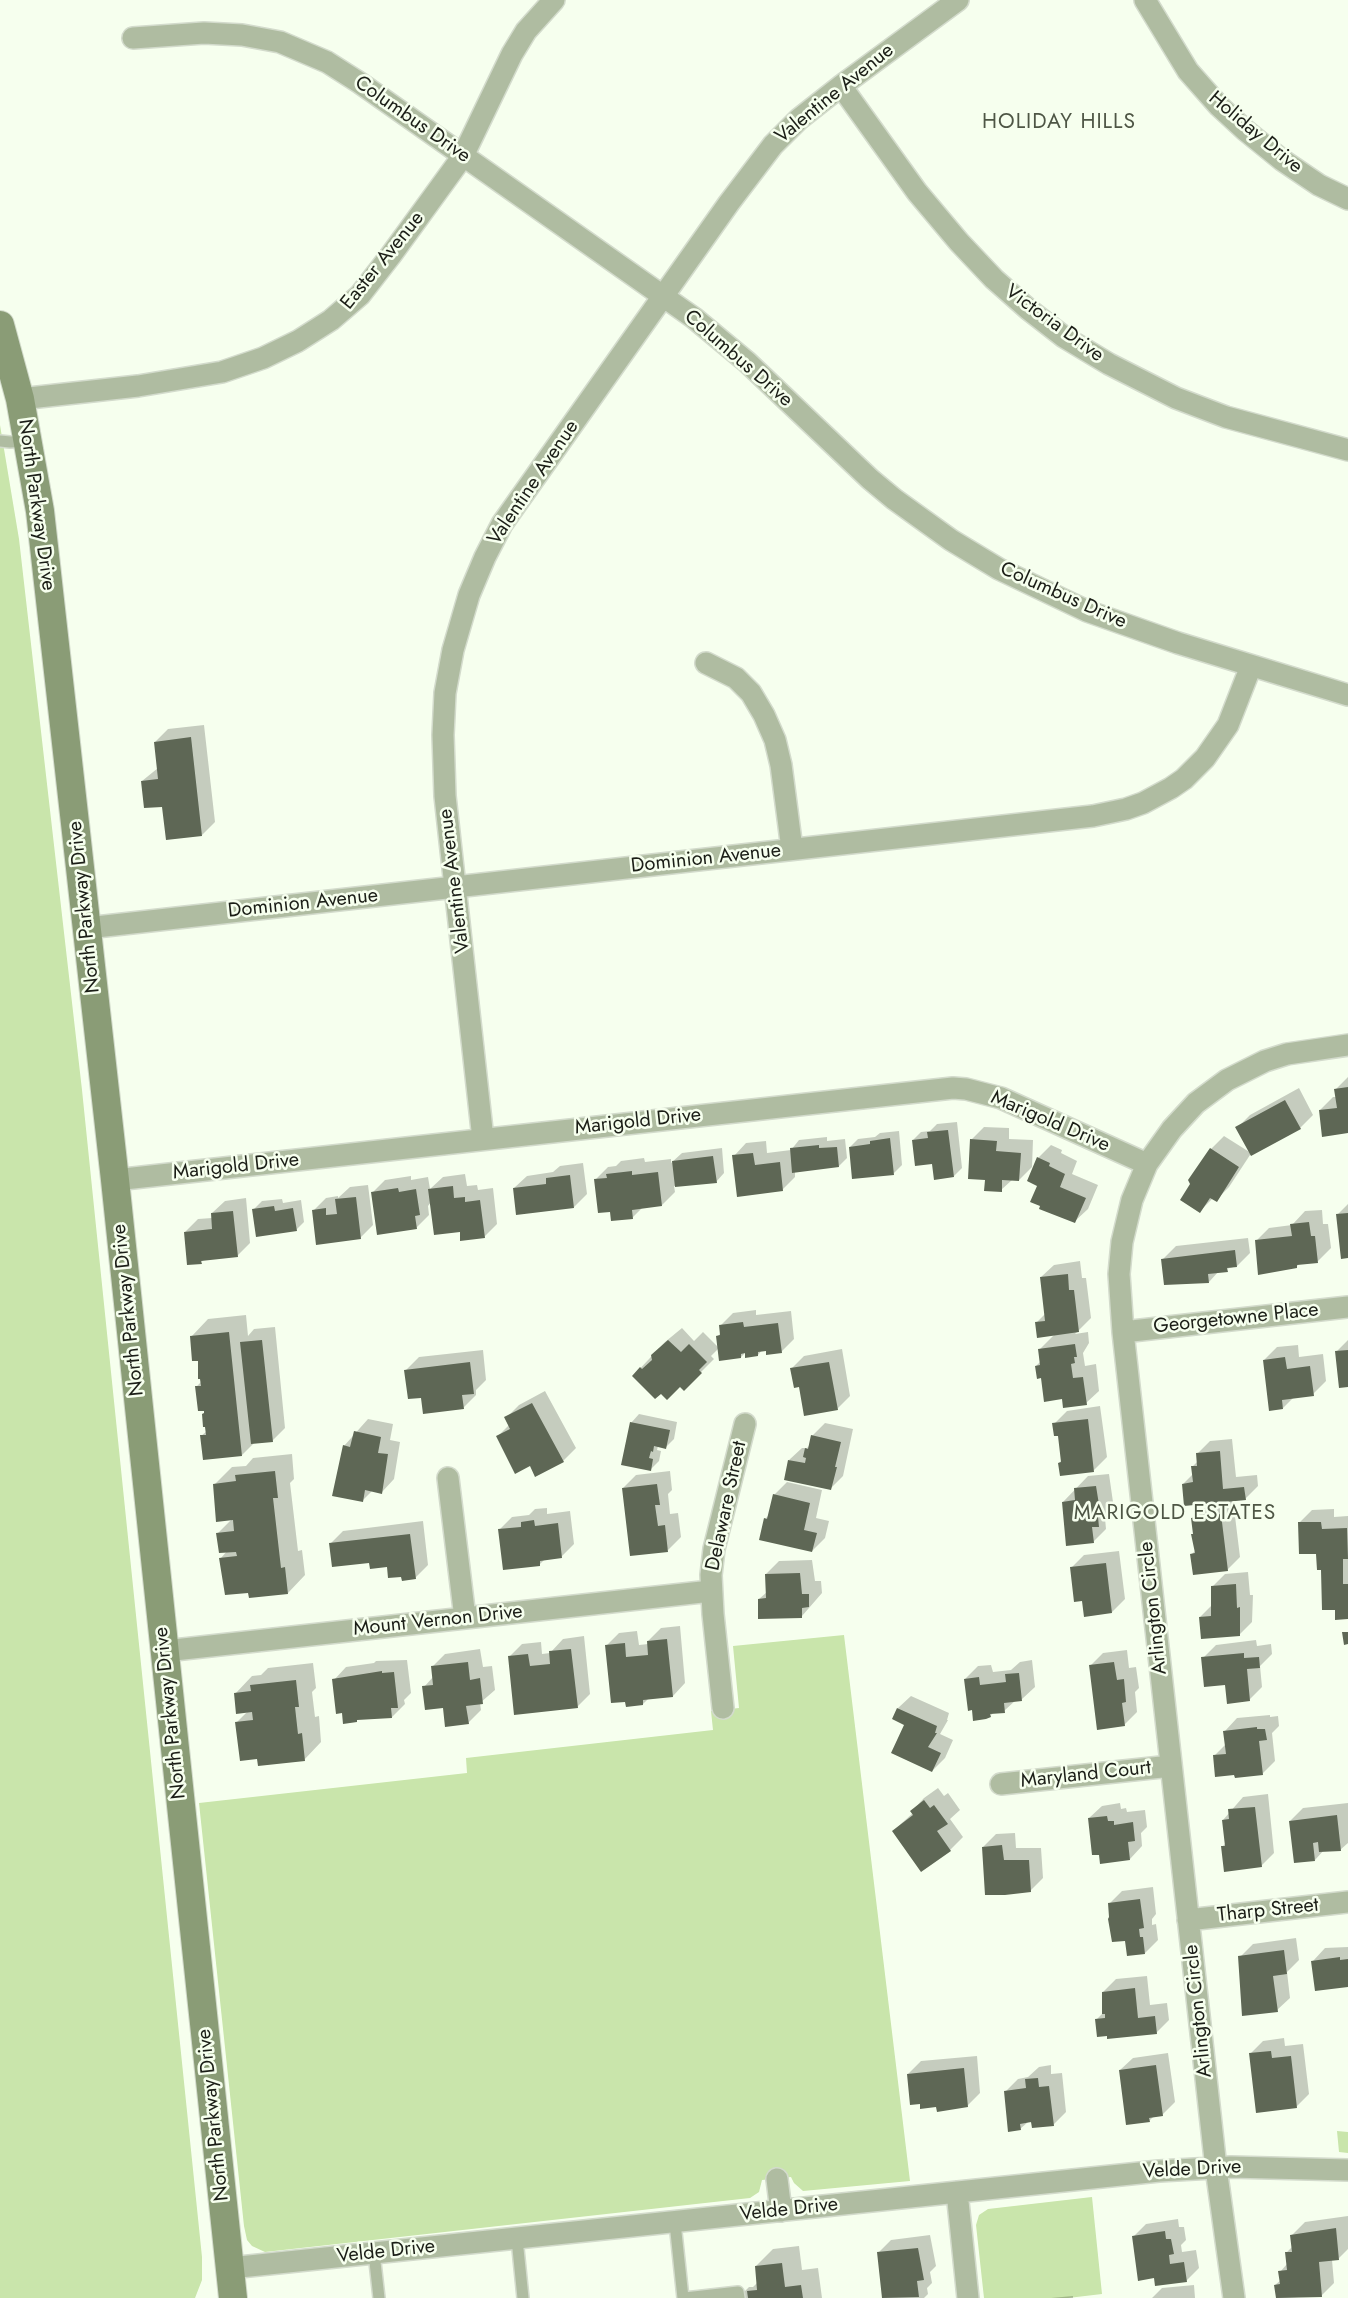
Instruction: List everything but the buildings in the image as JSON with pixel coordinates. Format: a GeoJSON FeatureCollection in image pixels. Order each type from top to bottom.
{"type":"FeatureCollection","features":[{"type":"Feature","properties":{"kind":"main road","name":"North Parkway Drive"},"geometry":{"type":"LineString","coordinates":[[0,325],[4,360],[20,399],[40,510],[115,1180],[233,2298]]}},
{"type":"Feature","properties":{"kind":"street","name":"Easter Avenue"},"geometry":{"type":"LineString","coordinates":[[20,399],[200,377],[241,366],[298,341],[331,320],[360,295],[392,255],[463,156],[512,54],[526,31],[554,0]]}},
{"type":"Feature","properties":{"kind":"street","name":"Valentine Avenue"},"geometry":{"type":"LineString","coordinates":[[484,1139],[446,796],[443,735],[449,670],[469,595],[485,557],[502,524],[729,203],[773,145],[799,119],[841,86],[930,7],[958,0]]}},
{"type":"Feature","properties":{"kind":"street","name":"Holiday Drive"},"geometry":{"type":"LineString","coordinates":[[1145,0],[1179,58],[1202,88],[1219,106],[1282,160],[1319,185],[1348,199]]}},
{"type":"Feature","properties":{"kind":"street","name":"Columbus Drive"},"geometry":{"type":"LineString","coordinates":[[133,38],[223,34],[262,38],[289,45],[343,71],[700,323],[741,357],[870,479],[951,540],[999,569],[1087,611],[1170,641],[1348,694]]}},
{"type":"Feature","properties":{"kind":"street","name":"Victoria Drive"},"geometry":{"type":"LineString","coordinates":[[841,86],[917,192],[963,248],[1028,309],[1064,337],[1150,387],[1183,401],[1234,420],[1348,450]]}},
{"type":"Feature","properties":{"kind":"street"},"geometry":{"type":"LineString","coordinates":[[706,663],[736,678],[751,693],[764,715],[775,740],[781,765],[792,849]]}},
{"type":"Feature","properties":{"kind":"street","name":"Dominion Avenue"},"geometry":{"type":"LineString","coordinates":[[87,928],[1093,816],[1126,809],[1178,784],[1205,758],[1228,725],[1250,666]]}},
{"type":"Feature","properties":{"kind":"street","name":"Arlington Circle"},"geometry":{"type":"LineString","coordinates":[[1234,2298],[1216,2168],[1188,1920],[1123,1332],[1119,1274],[1122,1242],[1132,1200],[1147,1164],[1183,1116],[1212,1090],[1247,1068],[1287,1054],[1348,1045]]}},
{"type":"Feature","properties":{"kind":"street","name":"Marigold Drive"},"geometry":{"type":"LineString","coordinates":[[115,1180],[953,1088],[966,1089],[1000,1098],[1147,1164]]}},
{"type":"Feature","properties":{"kind":"street","name":"Georgetowne Place"},"geometry":{"type":"LineString","coordinates":[[1123,1332],[1348,1307]]}},
{"type":"Feature","properties":{"kind":"street","name":"Delaware Street"},"geometry":{"type":"LineString","coordinates":[[723,1708],[711,1591],[714,1550],[744,1424]]}},
{"type":"Feature","properties":{"kind":"street"},"geometry":{"type":"LineString","coordinates":[[448,1478],[465,1618]]}},
{"type":"Feature","properties":{"kind":"street","name":"Mount Vernon Drive"},"geometry":{"type":"LineString","coordinates":[[164,1651],[711,1591]]}},
{"type":"Feature","properties":{"kind":"street","name":"Maryland Court"},"geometry":{"type":"LineString","coordinates":[[1001,1784],[1171,1766]]}},
{"type":"Feature","properties":{"kind":"street","name":"Tharp Street"},"geometry":{"type":"LineString","coordinates":[[1188,1920],[1348,1902]]}},
{"type":"Feature","properties":{"kind":"street","name":"Velde Drive"},"geometry":{"type":"LineString","coordinates":[[230,2268],[1160,2171],[1216,2168],[1348,2170]]}},
{"type":"Feature","properties":{"kind":"street"},"geometry":{"type":"LineString","coordinates":[[777,2180],[781,2211]]}},
{"type":"Feature","properties":{"kind":"street"},"geometry":{"type":"LineString","coordinates":[[958,2192],[968,2298]]}},
{"type":"Feature","properties":{"kind":"lane"},"geometry":{"type":"LineString","coordinates":[[0,440],[10,442],[29,441]]}},
{"type":"Feature","properties":{"kind":"lane"},"geometry":{"type":"LineString","coordinates":[[675,2223],[684,2298],[738,2292],[739,2298]]}},
{"type":"Feature","properties":{"kind":"lane"},"geometry":{"type":"LineString","coordinates":[[517,2239],[523,2298]]}},
{"type":"Feature","properties":{"kind":"lane"},"geometry":{"type":"LineString","coordinates":[[374,2253],[379,2298]]}},
{"type":"Feature","properties":{"kind":"green space"},"geometry":{"type":"Polygon","coordinates":[[[0,425],[19,539],[82,1090],[202,2257],[202,2280],[195,2298],[0,2298],[0,425]]]}},
{"type":"Feature","properties":{"kind":"green space"},"geometry":{"type":"Polygon","coordinates":[[[844,1635],[910,2181],[803,2191],[794,2183],[791,2177],[762,2180],[759,2192],[750,2198],[265,2252],[252,2246],[247,2240],[244,2226],[199,1803],[467,1773],[466,1758],[713,1730],[711,1711],[739,1708],[733,1646],[844,1635]]]}},
{"type":"Feature","properties":{"kind":"green space"},"geometry":{"type":"Polygon","coordinates":[[[1337,2131],[1348,2132],[1348,2153],[1339,2152],[1337,2131]]]}},
{"type":"Feature","properties":{"kind":"green space"},"geometry":{"type":"Polygon","coordinates":[[[1092,2197],[1102,2294],[1068,2298],[984,2298],[976,2225],[979,2215],[988,2209],[1092,2197]]]}},
{"type":"Feature","properties":{"kind":"district","name":"HOLIDAY HILLS"},"geometry":{"type":"Point","coordinates":[1059,123]}},
{"type":"Feature","properties":{"kind":"district","name":"MARIGOLD ESTATES"},"geometry":{"type":"Point","coordinates":[1175,1514]}}]}
